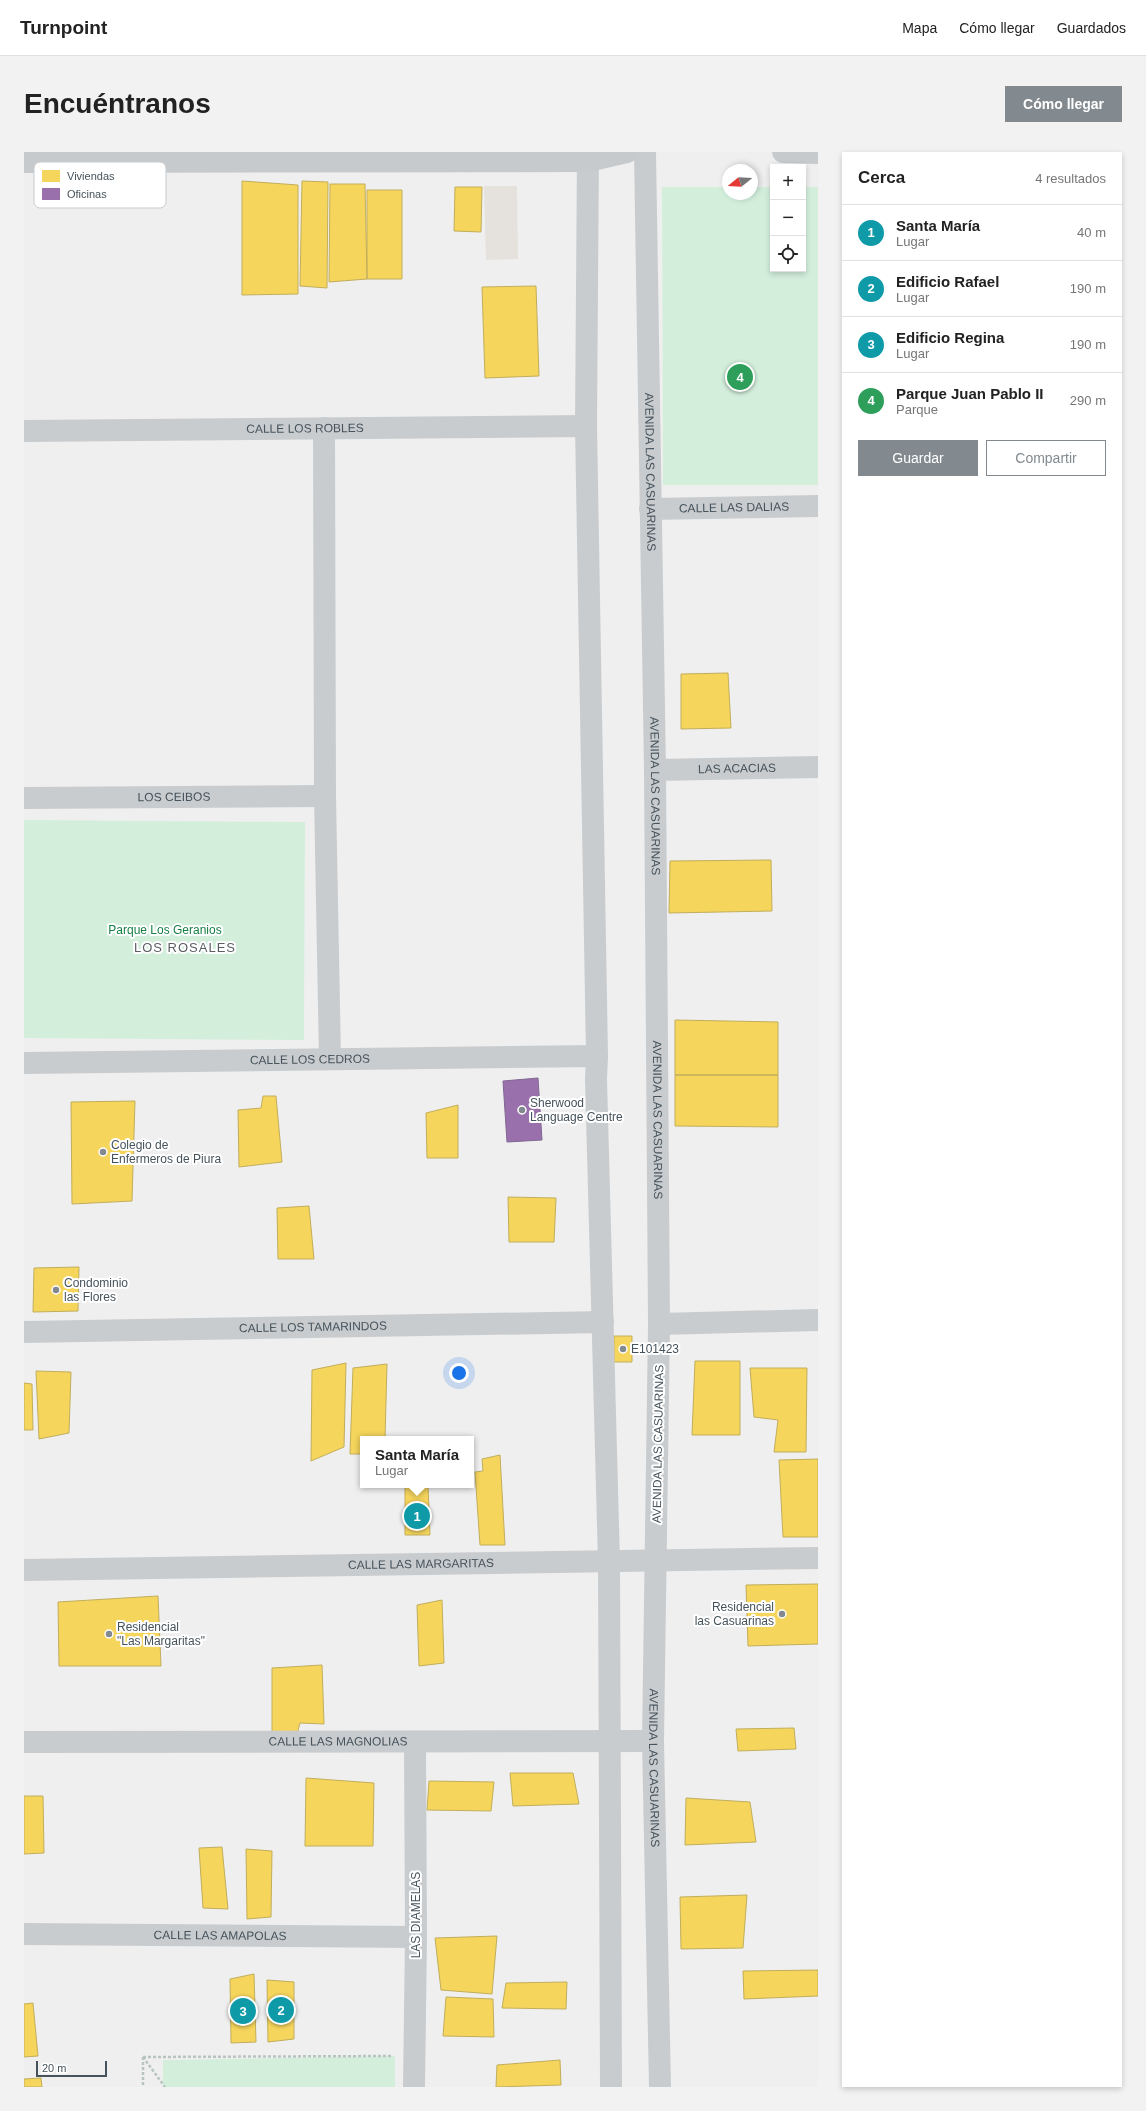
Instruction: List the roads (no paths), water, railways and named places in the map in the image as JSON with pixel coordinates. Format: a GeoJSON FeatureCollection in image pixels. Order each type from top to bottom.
{"type":"FeatureCollection","features":[{"type":"Feature","properties":{"kind":"main road"},"geometry":{"type":"LineString","coordinates":[[24,162],[588,157],[627,152]]}},
{"type":"Feature","properties":{"kind":"main road"},"geometry":{"type":"LineString","coordinates":[[784,152],[818,153]]}},
{"type":"Feature","properties":{"kind":"street","name":"AVENIDA LAS CASUARINAS"},"geometry":{"type":"LineString","coordinates":[[645,152],[655,770],[659,1324],[657,1561],[653,1741],[660,2087]]}},
{"type":"Feature","properties":{"kind":"street"},"geometry":{"type":"LineString","coordinates":[[588,157],[586,426],[597,1056],[596,1079],[609,1562],[611,2087]]}},
{"type":"Feature","properties":{"kind":"street","name":"CALLE LOS ROBLES"},"geometry":{"type":"LineString","coordinates":[[24,431],[586,426]]}},
{"type":"Feature","properties":{"kind":"street"},"geometry":{"type":"LineString","coordinates":[[324,428],[325,796],[330,1059]]}},
{"type":"Feature","properties":{"kind":"street","name":"CALLE LAS DALIAS"},"geometry":{"type":"LineString","coordinates":[[650,509],[818,506]]}},
{"type":"Feature","properties":{"kind":"street","name":"LAS ACACIAS"},"geometry":{"type":"LineString","coordinates":[[655,770],[818,767]]}},
{"type":"Feature","properties":{"kind":"street","name":"LOS CEIBOS"},"geometry":{"type":"LineString","coordinates":[[24,798],[325,796]]}},
{"type":"Feature","properties":{"kind":"street","name":"CALLE LOS CEDROS"},"geometry":{"type":"LineString","coordinates":[[24,1063],[597,1056]]}},
{"type":"Feature","properties":{"kind":"street"},"geometry":{"type":"LineString","coordinates":[[659,1324],[818,1320]]}},
{"type":"Feature","properties":{"kind":"street","name":"CALLE LOS TAMARINDOS"},"geometry":{"type":"LineString","coordinates":[[24,1332],[603,1322]]}},
{"type":"Feature","properties":{"kind":"street","name":"CALLE LAS MARGARITAS"},"geometry":{"type":"LineString","coordinates":[[24,1570],[818,1558]]}},
{"type":"Feature","properties":{"kind":"street","name":"CALLE LAS MAGNOLIAS"},"geometry":{"type":"LineString","coordinates":[[24,1742],[653,1741]]}},
{"type":"Feature","properties":{"kind":"street","name":"LAS DIAMELAS"},"geometry":{"type":"LineString","coordinates":[[414,2087],[416,1937],[415,1742]]}},
{"type":"Feature","properties":{"kind":"street","name":"CALLE LAS AMAPOLAS"},"geometry":{"type":"LineString","coordinates":[[24,1934],[416,1937]]}},
{"type":"Feature","properties":{"kind":"place","name":"Parque Juan Pablo II"},"geometry":{"type":"Point","coordinates":[740,377]}},
{"type":"Feature","properties":{"kind":"place","name":"Sherwood Language Centre"},"geometry":{"type":"Point","coordinates":[522,1110]}},
{"type":"Feature","properties":{"kind":"place","name":"Colegio de Enfermeros de Piura"},"geometry":{"type":"Point","coordinates":[103,1152]}},
{"type":"Feature","properties":{"kind":"place","name":"Condominio las Flores"},"geometry":{"type":"Point","coordinates":[56,1290]}},
{"type":"Feature","properties":{"kind":"place","name":"E101423"},"geometry":{"type":"Point","coordinates":[623,1349]}},
{"type":"Feature","properties":{"kind":"place","name":"Santa María"},"geometry":{"type":"Point","coordinates":[417,1516]}},
{"type":"Feature","properties":{"kind":"place","name":"Residencial las Casuarinas"},"geometry":{"type":"Point","coordinates":[782,1614]}},
{"type":"Feature","properties":{"kind":"place","name":"Residencial \"Las Margaritas\""},"geometry":{"type":"Point","coordinates":[109,1634]}},
{"type":"Feature","properties":{"kind":"place","name":"Edificio Rafael"},"geometry":{"type":"Point","coordinates":[281,2010]}},
{"type":"Feature","properties":{"kind":"place","name":"Edificio Regina"},"geometry":{"type":"Point","coordinates":[243,2011]}},
{"type":"Feature","properties":{"kind":"district","name":"LOS ROSALES"},"geometry":{"type":"Point","coordinates":[185,947]}},
{"type":"Feature","properties":{"kind":"park label","name":"Parque Los Geranios"},"geometry":{"type":"Point","coordinates":[165,930]}}]}
